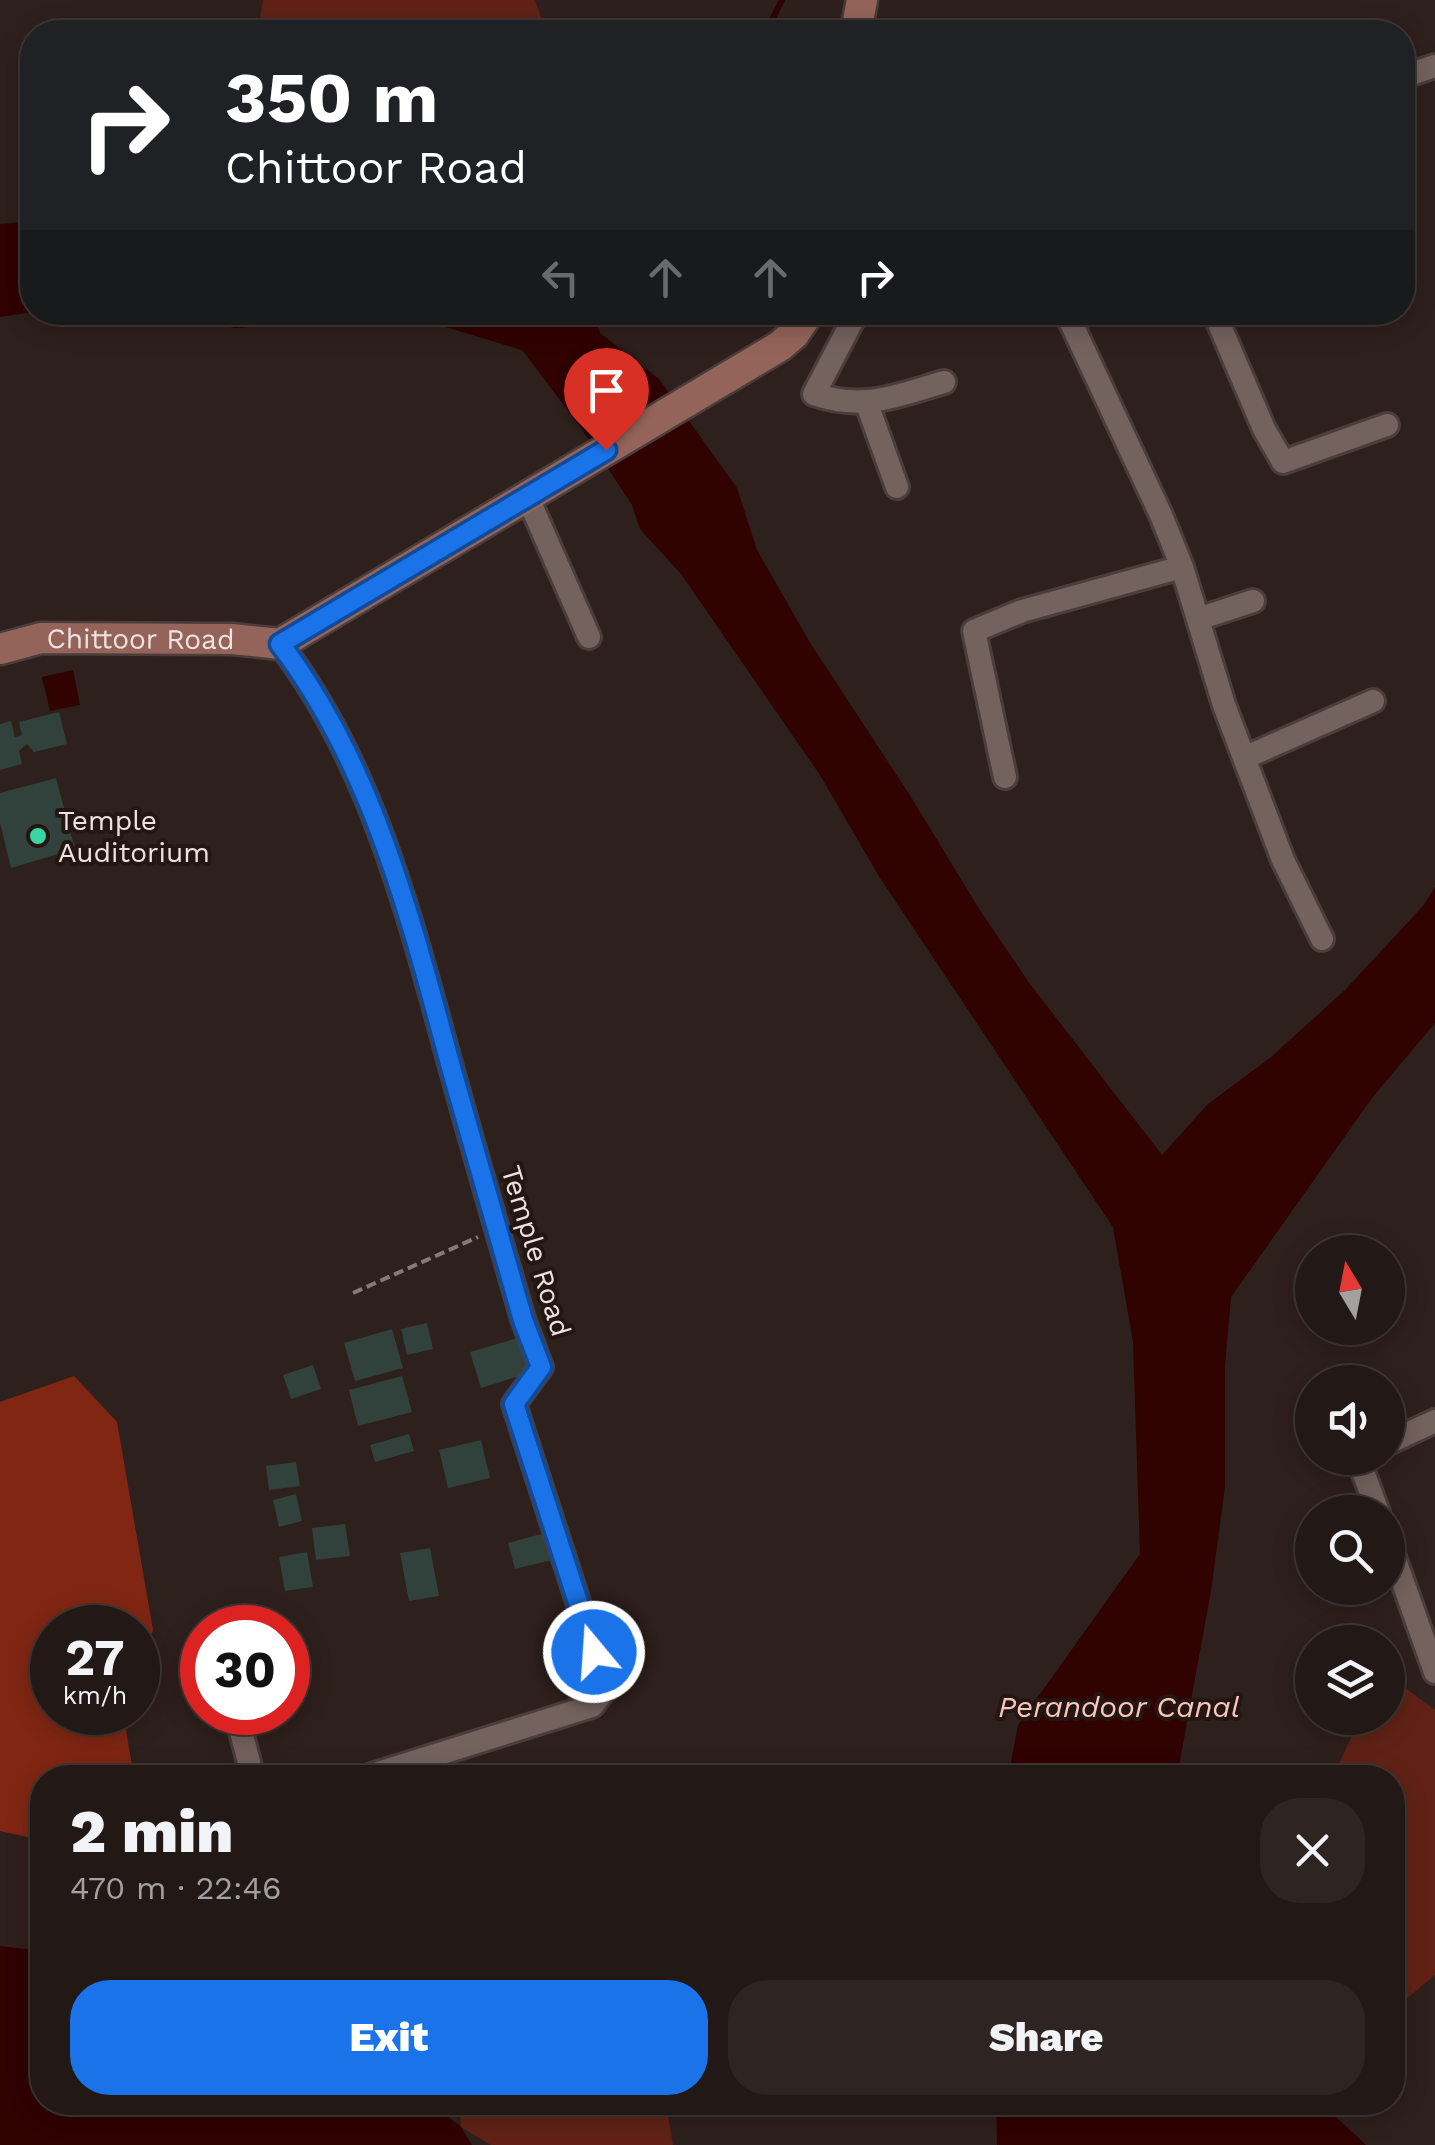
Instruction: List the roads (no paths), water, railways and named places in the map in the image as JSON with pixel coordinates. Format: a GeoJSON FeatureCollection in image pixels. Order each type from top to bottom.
{"type":"FeatureCollection","features":[{"type":"Feature","properties":{"kind":"main road"},"geometry":{"type":"LineString","coordinates":[[280,644],[780,346],[800,325]]}},
{"type":"Feature","properties":{"kind":"main road","name":"Chittoor Road"},"geometry":{"type":"LineString","coordinates":[[0,649],[41,638],[232,639],[280,644]]}},
{"type":"Feature","properties":{"kind":"street"},"geometry":{"type":"LineString","coordinates":[[849,325],[814,394],[836,402],[867,404],[944,382]]}},
{"type":"Feature","properties":{"kind":"street"},"geometry":{"type":"LineString","coordinates":[[1072,325],[1161,515],[1282,860],[1322,938]]}},
{"type":"Feature","properties":{"kind":"street"},"geometry":{"type":"LineString","coordinates":[[1220,325],[1264,429],[1283,462],[1387,425]]}},
{"type":"Feature","properties":{"kind":"street"},"geometry":{"type":"LineString","coordinates":[[867,404],[898,488]]}},
{"type":"Feature","properties":{"kind":"street"},"geometry":{"type":"LineString","coordinates":[[528,498],[588,637]]}},
{"type":"Feature","properties":{"kind":"street"},"geometry":{"type":"LineString","coordinates":[[1004,776],[974,631],[1022,611],[1182,567]]}},
{"type":"Feature","properties":{"kind":"street"},"geometry":{"type":"LineString","coordinates":[[1198,620],[1253,601]]}},
{"type":"Feature","properties":{"kind":"street","name":"Temple Road"},"geometry":{"type":"LineString","coordinates":[[280,644],[302,673],[344,746],[387,853],[496,1228],[541,1367],[514,1404],[606,1688],[592,1706],[404,1765]]}},
{"type":"Feature","properties":{"kind":"street"},"geometry":{"type":"LineString","coordinates":[[1244,758],[1373,700]]}},
{"type":"Feature","properties":{"kind":"street"},"geometry":{"type":"LineString","coordinates":[[1405,1435],[1435,1421]]}},
{"type":"Feature","properties":{"kind":"street"},"geometry":{"type":"LineString","coordinates":[[1405,1588],[1435,1672]]}},
{"type":"Feature","properties":{"kind":"street"},"geometry":{"type":"LineString","coordinates":[[242,1735],[250,1765]]}},
{"type":"Feature","properties":{"kind":"water"},"geometry":{"type":"Polygon","coordinates":[[[20,222],[20,314],[0,317],[0,224],[20,222]]]}},
{"type":"Feature","properties":{"kind":"water"},"geometry":{"type":"Polygon","coordinates":[[[219,325],[284,325],[235,328],[219,325]]]}},
{"type":"Feature","properties":{"kind":"water","name":"Perandoor Canal"},"geometry":{"type":"Polygon","coordinates":[[[439,325],[598,325],[600,333],[659,379],[737,488],[757,550],[809,641],[981,912],[1030,984],[1162,1155],[1208,1104],[1270,1058],[1345,990],[1423,906],[1435,887],[1435,1023],[1372,1098],[1231,1297],[1225,1365],[1225,1487],[1211,1591],[1179,1765],[1010,1765],[1018,1725],[1140,1554],[1133,1342],[1113,1227],[880,878],[820,775],[681,574],[640,529],[632,505],[582,429],[522,350],[439,325]]]}},
{"type":"Feature","properties":{"kind":"water"},"geometry":{"type":"Polygon","coordinates":[[[73,670],[80,705],[50,711],[42,677],[73,670]]]}},
{"type":"Feature","properties":{"kind":"water"},"geometry":{"type":"Polygon","coordinates":[[[0,1946],[30,1950],[30,2115],[446,2115],[461,2127],[472,2145],[0,2145],[0,1946]]]}},
{"type":"Feature","properties":{"kind":"water"},"geometry":{"type":"Polygon","coordinates":[[[996,2115],[1334,2115],[1366,2145],[997,2145],[996,2115]]]}},
{"type":"Feature","properties":{"kind":"waterway"},"geometry":{"type":"LineString","coordinates":[[772,20],[782,0]]}},
{"type":"Feature","properties":{"kind":"place","name":"Temple Auditorium"},"geometry":{"type":"Point","coordinates":[38,836]}}]}
